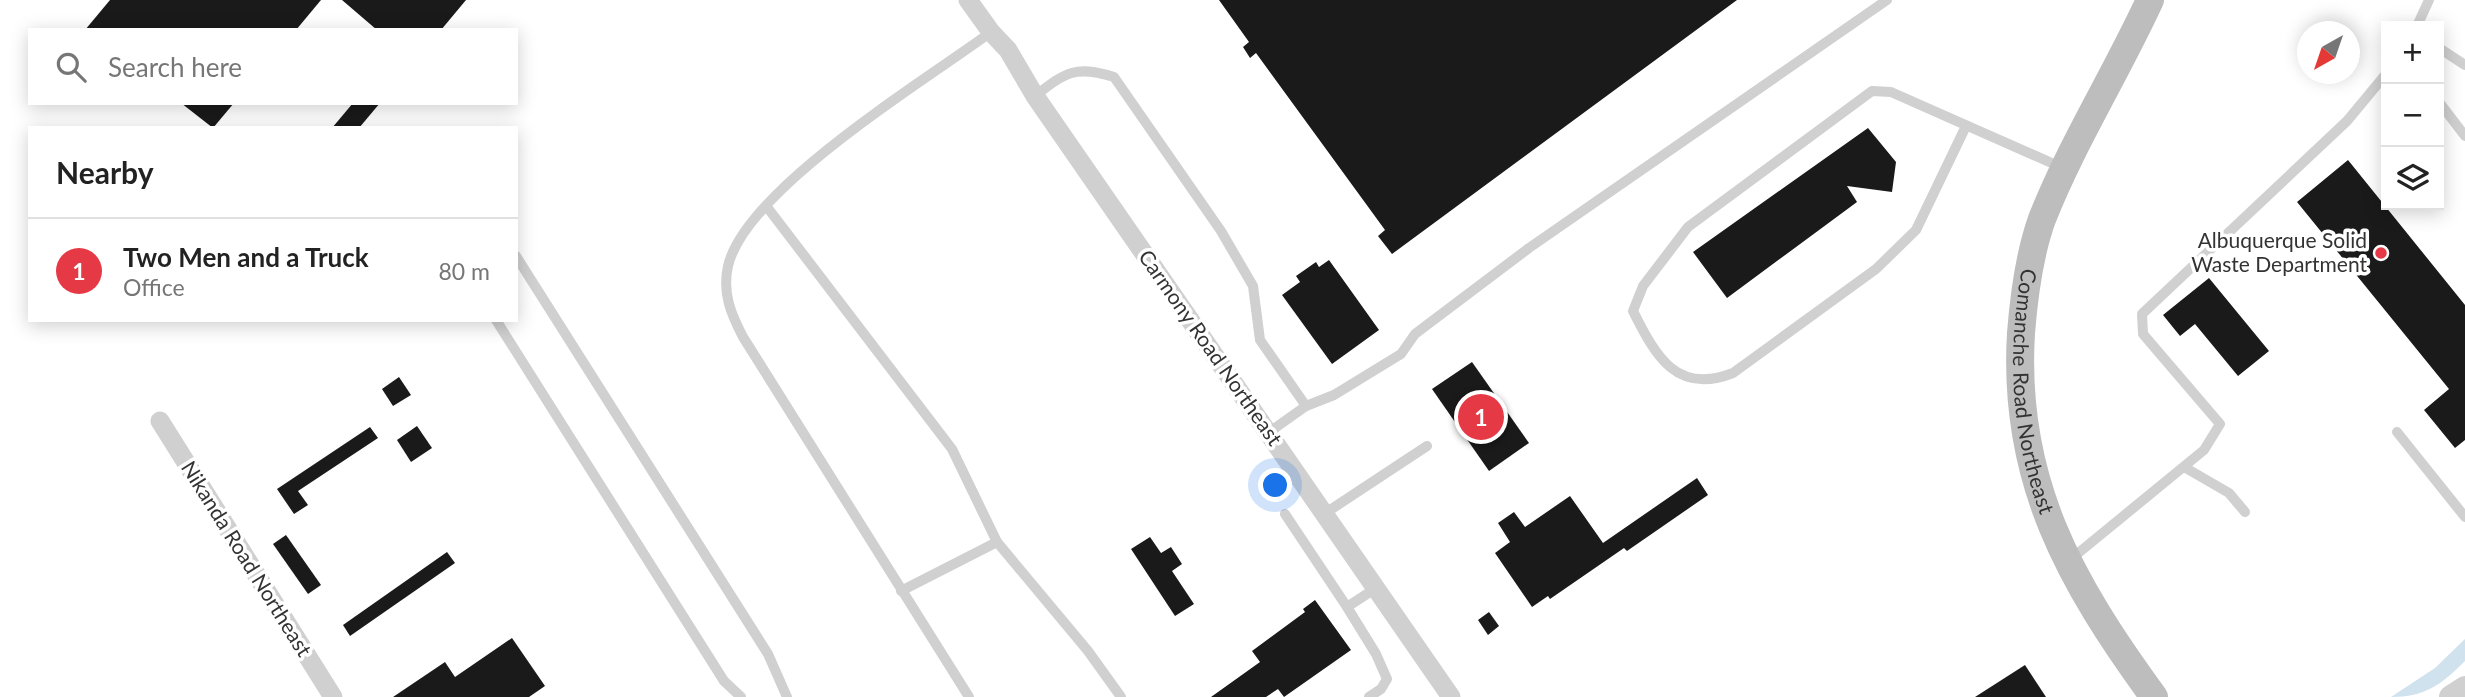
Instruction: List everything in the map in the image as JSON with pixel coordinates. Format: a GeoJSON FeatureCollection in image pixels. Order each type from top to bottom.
{"type":"FeatureCollection","features":[{"type":"Feature","properties":{"kind":"main road","name":"Comanche Road Northeast"},"geometry":{"type":"LineString","coordinates":[[2150,0],[2063,168],[2041,222],[2024,291],[2020,355],[2024,432],[2042,505],[2067,561],[2109,634],[2154,697]]}},
{"type":"Feature","properties":{"kind":"street","name":"Carmony Road Northeast"},"geometry":{"type":"LineString","coordinates":[[968,0],[1008,50],[1035,96],[1451,697]]}},
{"type":"Feature","properties":{"kind":"street","name":"Nikanda Road Northeast"},"geometry":{"type":"LineString","coordinates":[[160,421],[333,697]]}},
{"type":"Feature","properties":{"kind":"street"},"geometry":{"type":"LineString","coordinates":[[2451,697],[2465,688]]}},
{"type":"Feature","properties":{"kind":"lane"},"geometry":{"type":"LineString","coordinates":[[1268,433],[1306,406],[1334,395],[1401,354],[1415,334],[1530,248],[1887,0]]}},
{"type":"Feature","properties":{"kind":"lane"},"geometry":{"type":"LineString","coordinates":[[2419,21],[2429,0]]}},
{"type":"Feature","properties":{"kind":"lane"},"geometry":{"type":"LineString","coordinates":[[968,697],[730,313],[726,299],[728,266],[745,229],[832,146],[991,32]]}},
{"type":"Feature","properties":{"kind":"lane"},"geometry":{"type":"LineString","coordinates":[[2444,51],[2465,65]]}},
{"type":"Feature","properties":{"kind":"lane"},"geometry":{"type":"LineString","coordinates":[[1035,96],[1065,73],[1088,69],[1114,76],[1221,231],[1253,286],[1260,340],[1306,406]]}},
{"type":"Feature","properties":{"kind":"lane"},"geometry":{"type":"LineString","coordinates":[[2067,561],[2085,550],[2204,450],[2220,424],[2144,334],[2142,314],[2347,121],[2381,80]]}},
{"type":"Feature","properties":{"kind":"lane"},"geometry":{"type":"LineString","coordinates":[[1966,126],[1916,230],[1876,269],[1733,373],[1711,382],[1678,375],[1649,343],[1633,312],[1643,286],[1688,227],[1872,91],[1891,92],[2063,168]]}},
{"type":"Feature","properties":{"kind":"lane"},"geometry":{"type":"LineString","coordinates":[[2444,109],[2465,136]]}},
{"type":"Feature","properties":{"kind":"lane"},"geometry":{"type":"LineString","coordinates":[[767,207],[952,449],[997,542],[1088,651],[1121,697]]}},
{"type":"Feature","properties":{"kind":"lane"},"geometry":{"type":"LineString","coordinates":[[518,259],[768,654],[783,695]]}},
{"type":"Feature","properties":{"kind":"lane"},"geometry":{"type":"LineString","coordinates":[[497,322],[724,681],[741,697]]}},
{"type":"Feature","properties":{"kind":"lane"},"geometry":{"type":"LineString","coordinates":[[2397,432],[2465,517]]}},
{"type":"Feature","properties":{"kind":"lane"},"geometry":{"type":"LineString","coordinates":[[1324,514],[1427,446]]}},
{"type":"Feature","properties":{"kind":"lane"},"geometry":{"type":"LineString","coordinates":[[2184,467],[2229,493],[2245,512]]}},
{"type":"Feature","properties":{"kind":"lane"},"geometry":{"type":"LineString","coordinates":[[1285,514],[1376,654],[1387,679],[1383,693],[1368,697]]}},
{"type":"Feature","properties":{"kind":"lane"},"geometry":{"type":"LineString","coordinates":[[901,591],[997,542]]}},
{"type":"Feature","properties":{"kind":"lane"},"geometry":{"type":"LineString","coordinates":[[1347,607],[1376,588]]}},
{"type":"Feature","properties":{"kind":"water"},"geometry":{"type":"Polygon","coordinates":[[[2465,639],[2465,661],[2448,677],[2423,692],[2391,697],[2435,668],[2465,639]]]}},
{"type":"Feature","properties":{"kind":"building"},"geometry":{"type":"Polygon","coordinates":[[[110,0],[321,0],[298,28],[87,28],[110,0]]]}},
{"type":"Feature","properties":{"kind":"building"},"geometry":{"type":"Polygon","coordinates":[[[342,0],[466,0],[443,28],[375,28],[342,0]]]}},
{"type":"Feature","properties":{"kind":"building"},"geometry":{"type":"Polygon","coordinates":[[[1219,0],[1737,0],[1392,254],[1378,236],[1385,230],[1256,53],[1250,58],[1243,47],[1249,42],[1219,0]]]}},
{"type":"Feature","properties":{"kind":"building"},"geometry":{"type":"Polygon","coordinates":[[[184,105],[232,105],[215,126],[210,126],[184,105]]]}},
{"type":"Feature","properties":{"kind":"building"},"geometry":{"type":"Polygon","coordinates":[[[351,105],[378,105],[361,126],[334,126],[351,105]]]}},
{"type":"Feature","properties":{"kind":"building"},"geometry":{"type":"Polygon","coordinates":[[[1868,128],[1896,162],[1892,192],[1847,186],[1857,202],[1727,298],[1693,252],[1868,128]]]}},
{"type":"Feature","properties":{"kind":"building","name":"Albuquerque Solid Waste Department"},"geometry":{"type":"Polygon","coordinates":[[[2348,160],[2381,201],[2381,210],[2388,210],[2465,305],[2465,440],[2455,448],[2424,410],[2449,389],[2297,202],[2348,160]]]}},
{"type":"Feature","properties":{"kind":"building"},"geometry":{"type":"Polygon","coordinates":[[[1329,260],[1379,330],[1332,364],[1282,295],[1300,282],[1296,276],[1316,262],[1319,267],[1329,260]]]}},
{"type":"Feature","properties":{"kind":"building"},"geometry":{"type":"Polygon","coordinates":[[[2209,278],[2269,351],[2238,376],[2195,324],[2180,336],[2163,315],[2209,278]]]}},
{"type":"Feature","properties":{"kind":"building"},"geometry":{"type":"Polygon","coordinates":[[[1472,362],[1529,443],[1489,471],[1432,389],[1472,362]]]}},
{"type":"Feature","properties":{"kind":"building"},"geometry":{"type":"Polygon","coordinates":[[[399,377],[411,395],[393,406],[382,389],[399,377]]]}},
{"type":"Feature","properties":{"kind":"building"},"geometry":{"type":"Polygon","coordinates":[[[417,426],[432,448],[411,462],[397,440],[417,426]]]}},
{"type":"Feature","properties":{"kind":"building"},"geometry":{"type":"Polygon","coordinates":[[[370,427],[378,438],[298,491],[308,505],[294,514],[277,489],[370,427]]]}},
{"type":"Feature","properties":{"kind":"building"},"geometry":{"type":"Polygon","coordinates":[[[1697,478],[1708,495],[1627,551],[1624,548],[1550,599],[1548,596],[1532,607],[1495,553],[1510,542],[1498,523],[1514,512],[1525,527],[1570,496],[1603,543],[1697,478]]]}},
{"type":"Feature","properties":{"kind":"building"},"geometry":{"type":"Polygon","coordinates":[[[286,535],[321,585],[308,594],[273,544],[286,535]]]}},
{"type":"Feature","properties":{"kind":"building"},"geometry":{"type":"Polygon","coordinates":[[[1150,537],[1161,553],[1171,547],[1182,564],[1172,571],[1194,604],[1175,616],[1131,549],[1150,537]]]}},
{"type":"Feature","properties":{"kind":"building"},"geometry":{"type":"Polygon","coordinates":[[[447,552],[455,563],[350,636],[343,625],[447,552]]]}},
{"type":"Feature","properties":{"kind":"building"},"geometry":{"type":"Polygon","coordinates":[[[1315,600],[1351,650],[1284,697],[1278,689],[1266,697],[1211,697],[1260,662],[1252,651],[1305,612],[1303,609],[1315,600]]]}},
{"type":"Feature","properties":{"kind":"building"},"geometry":{"type":"Polygon","coordinates":[[[1489,612],[1499,626],[1488,635],[1478,620],[1489,612]]]}},
{"type":"Feature","properties":{"kind":"building"},"geometry":{"type":"Polygon","coordinates":[[[512,638],[545,686],[529,697],[393,697],[445,662],[455,677],[512,638]]]}},
{"type":"Feature","properties":{"kind":"building"},"geometry":{"type":"Polygon","coordinates":[[[2025,665],[2046,697],[1975,697],[2025,665]]]}},
{"type":"Feature","properties":{"kind":"place","name":"Albuquerque Solid Waste Department"},"geometry":{"type":"Point","coordinates":[2381,253]}},
{"type":"Feature","properties":{"kind":"place","name":"Two Men and a Truck"},"geometry":{"type":"Point","coordinates":[1481,417]}}]}
